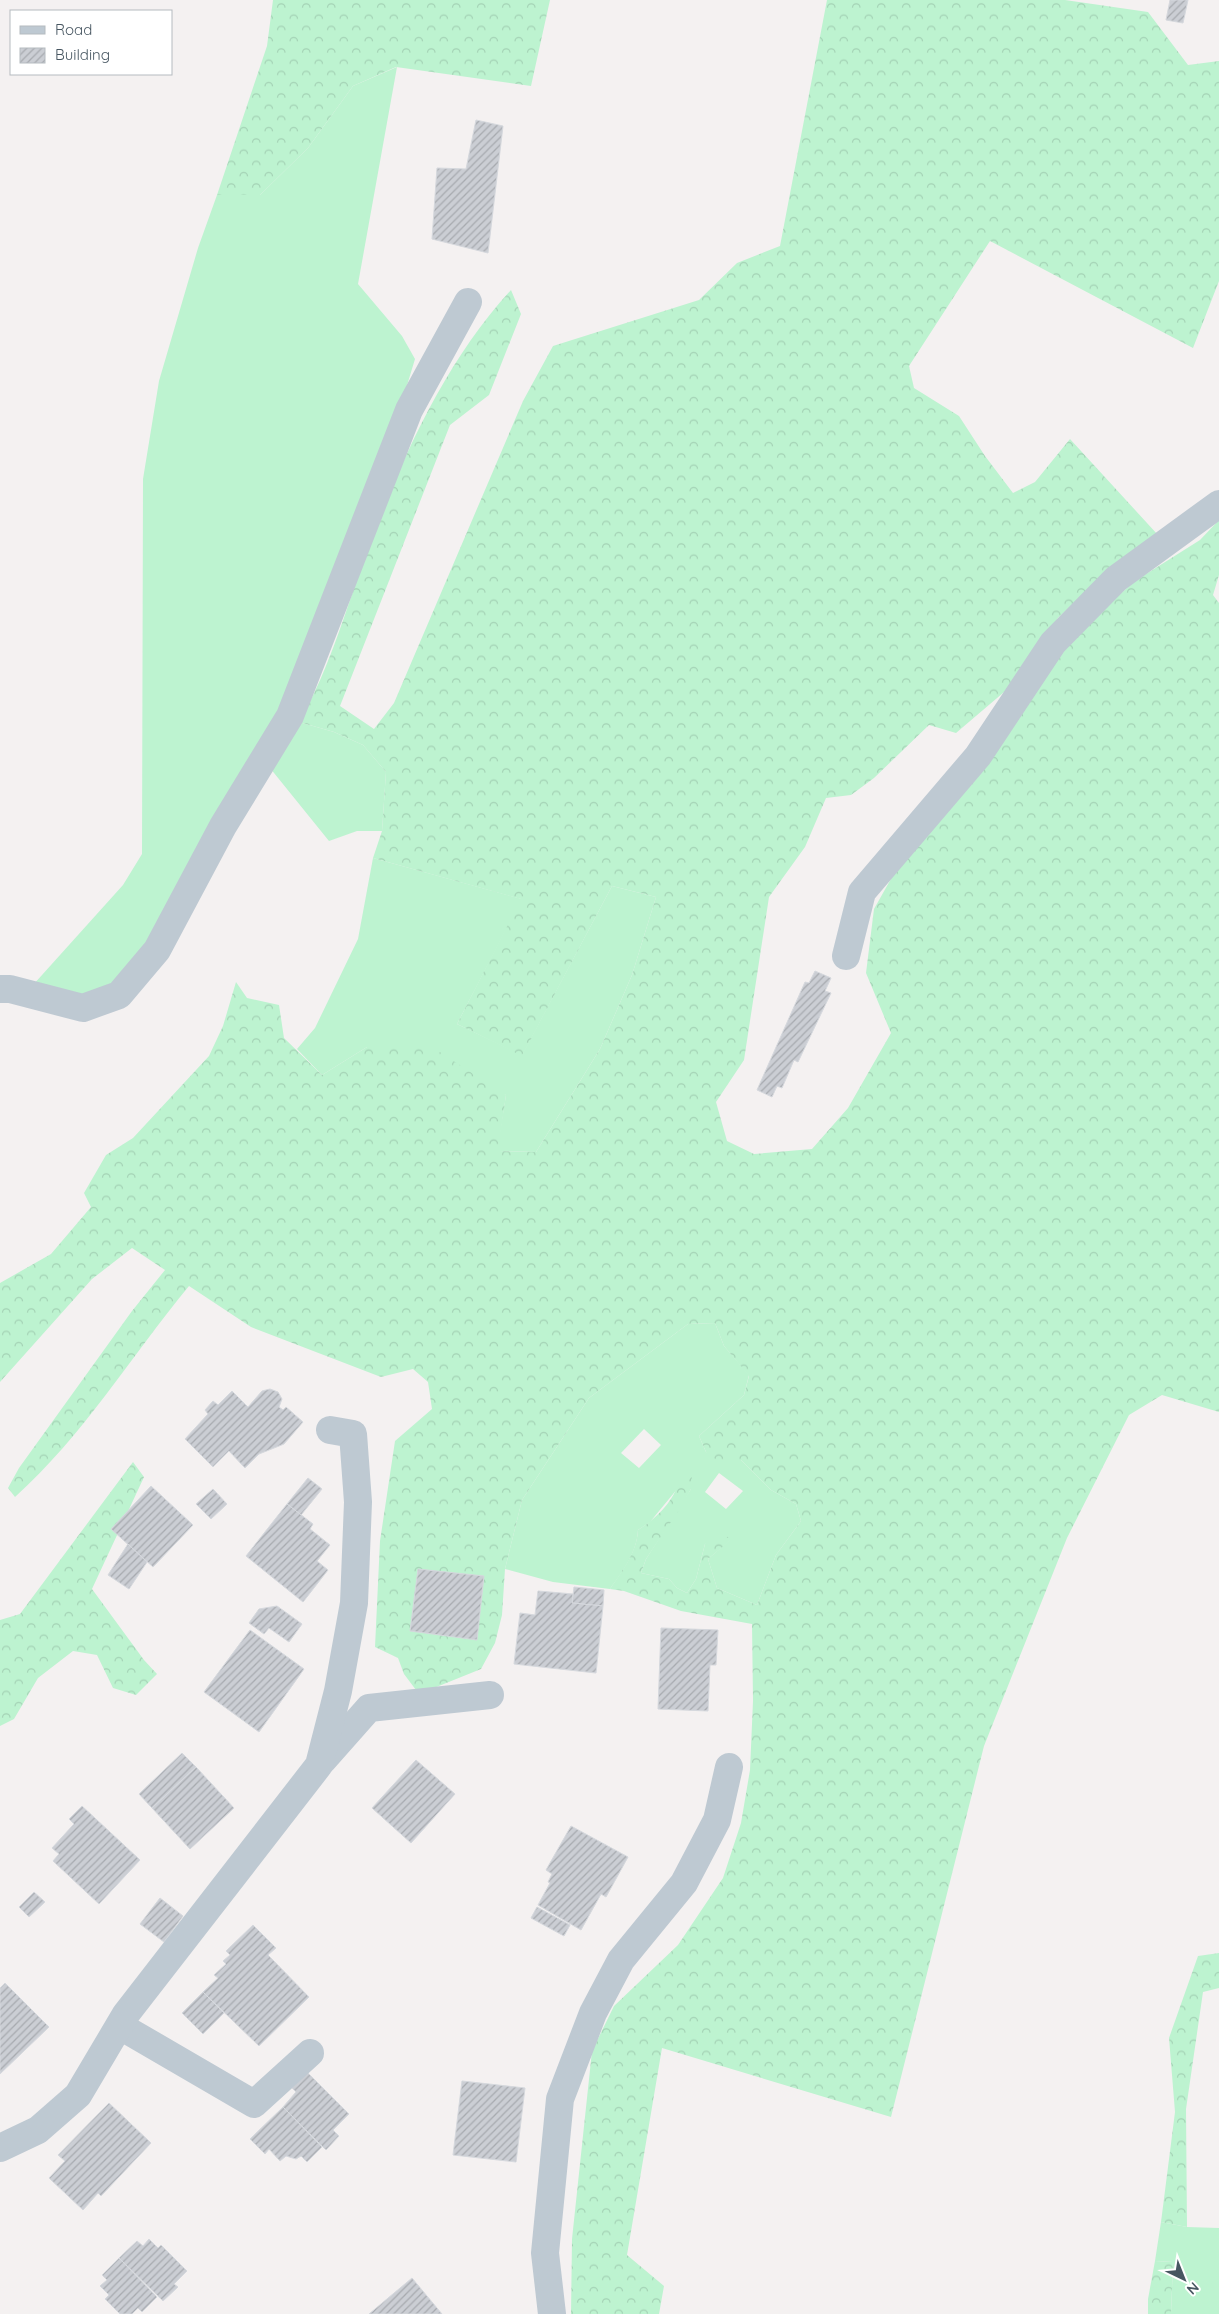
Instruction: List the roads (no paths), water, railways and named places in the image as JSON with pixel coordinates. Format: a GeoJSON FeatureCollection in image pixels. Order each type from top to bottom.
{"type":"FeatureCollection","features":[{"type":"Feature","properties":{"kind":"street"},"geometry":{"type":"LineString","coordinates":[[0,989],[10,989],[83,1008],[118,995],[157,950],[223,826],[290,716],[409,410],[468,302]]}},
{"type":"Feature","properties":{"kind":"street"},"geometry":{"type":"LineString","coordinates":[[846,956],[862,892],[978,756],[1053,643],[1116,579],[1219,504]]}},
{"type":"Feature","properties":{"kind":"street"},"geometry":{"type":"LineString","coordinates":[[319,1765],[338,1691],[354,1603],[358,1511],[353,1434],[330,1430]]}},
{"type":"Feature","properties":{"kind":"street"},"geometry":{"type":"LineString","coordinates":[[0,2148],[38,2130],[78,2095],[126,2014],[319,1765],[368,1708],[490,1695]]}},
{"type":"Feature","properties":{"kind":"street"},"geometry":{"type":"LineString","coordinates":[[552,2314],[546,2253],[560,2099],[593,2013],[621,1960],[684,1883],[718,1820],[729,1767]]}},
{"type":"Feature","properties":{"kind":"street"},"geometry":{"type":"LineString","coordinates":[[120,2026],[254,2104],[310,2053]]}}]}
